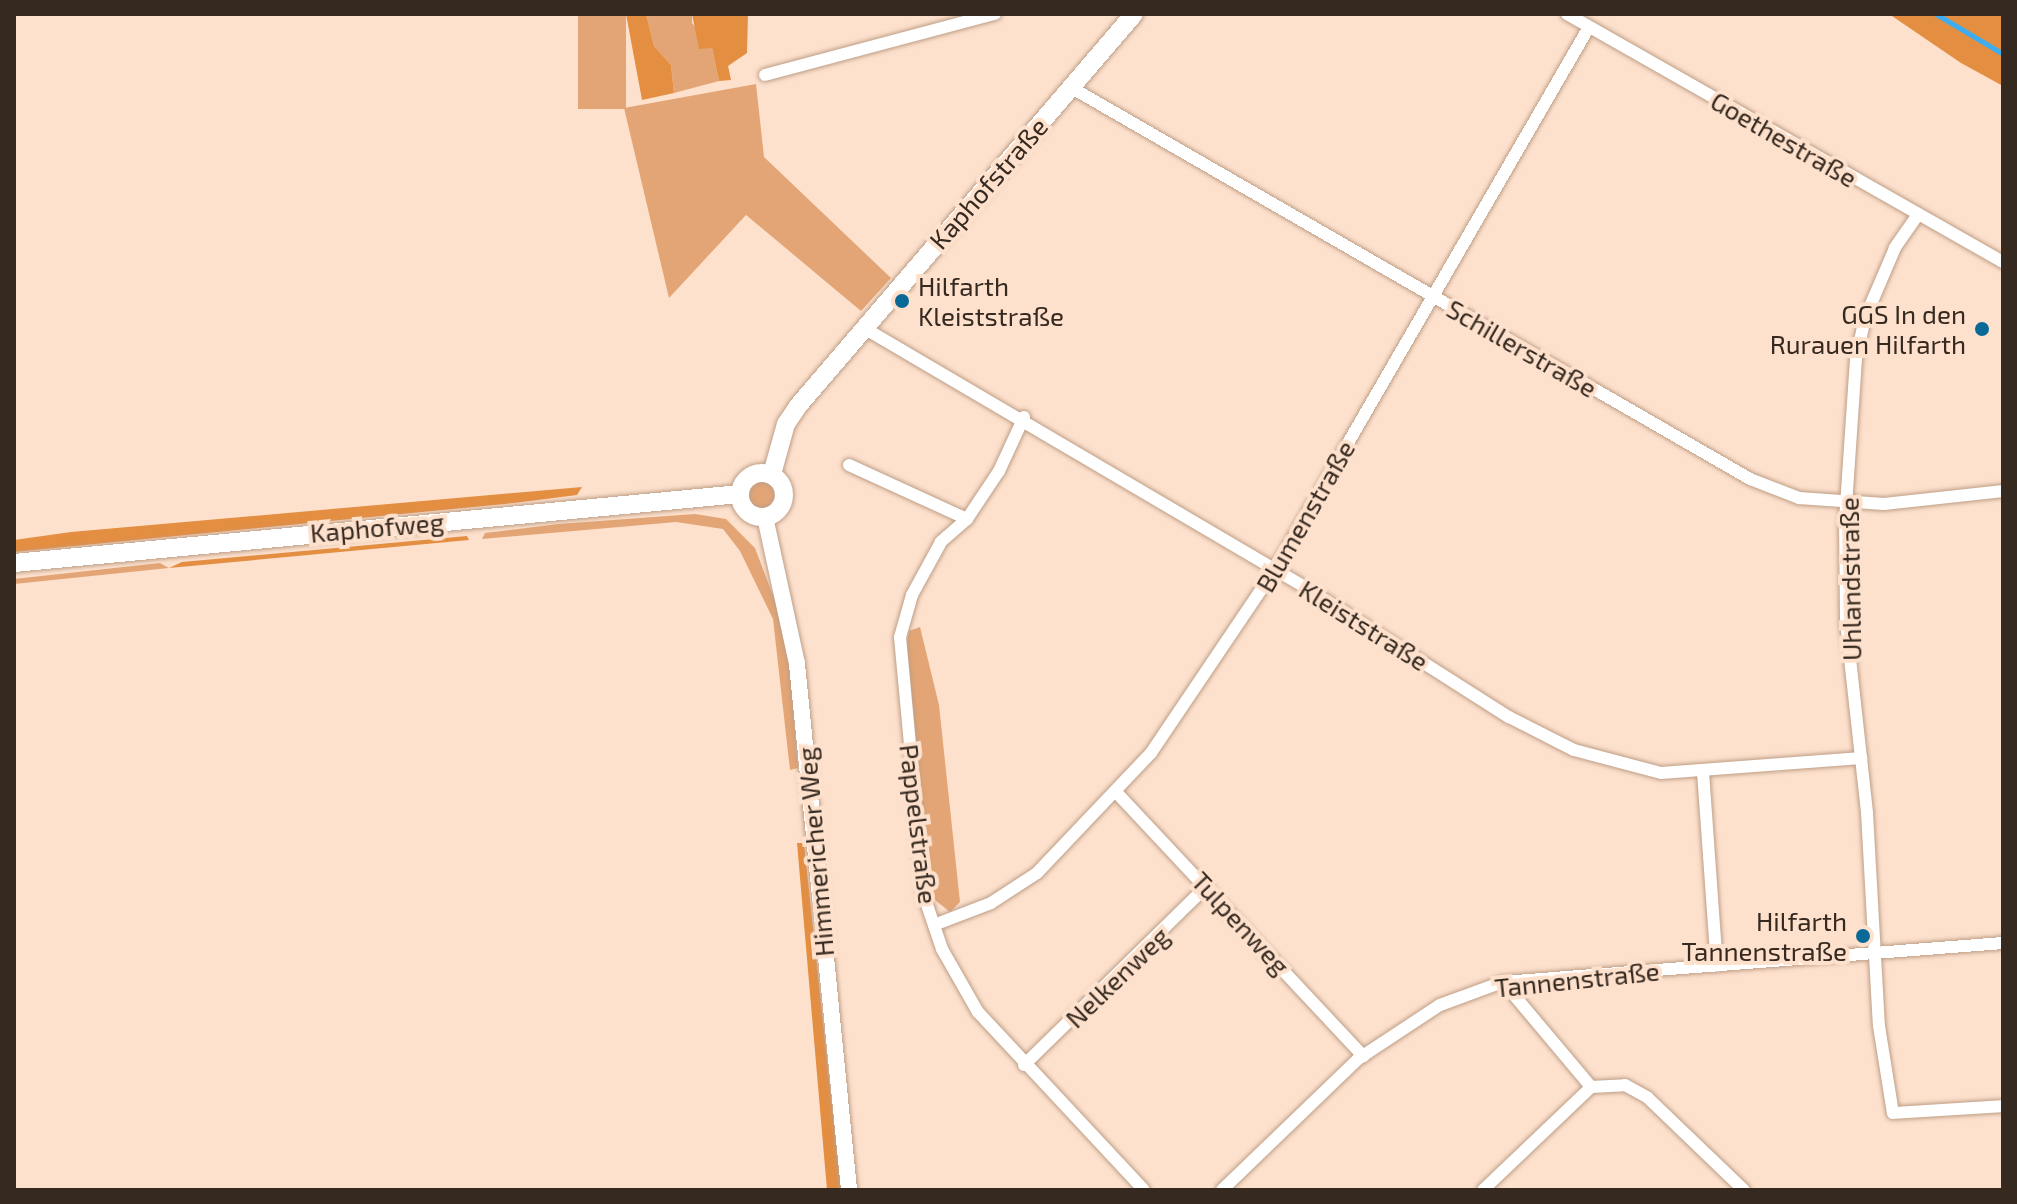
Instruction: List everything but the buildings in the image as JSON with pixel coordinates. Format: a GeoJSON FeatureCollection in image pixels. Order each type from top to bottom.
{"type":"FeatureCollection","features":[{"type":"Feature","properties":{"kind":"main road","name":"Kaphofstraße"},"geometry":{"type":"LineString","coordinates":[[772,474],[786,424],[864,328],[1134,14]]}},
{"type":"Feature","properties":{"kind":"main road"},"geometry":{"type":"LineString","coordinates":[[772,474],[785,494],[779,510],[765,517],[747,511],[740,494],[751,475],[772,474]]}},
{"type":"Feature","properties":{"kind":"main road","name":"Kaphofweg"},"geometry":{"type":"LineString","coordinates":[[14,563],[740,494]]}},
{"type":"Feature","properties":{"kind":"street"},"geometry":{"type":"LineString","coordinates":[[765,75],[995,14]]}},
{"type":"Feature","properties":{"kind":"street","name":"Goethestraße"},"geometry":{"type":"LineString","coordinates":[[1567,14],[1917,216],[2003,262]]}},
{"type":"Feature","properties":{"kind":"street","name":"Blumenstraße"},"geometry":{"type":"LineString","coordinates":[[934,925],[991,903],[1037,873],[1116,792],[1203,681],[1275,569],[1589,27]]}},
{"type":"Feature","properties":{"kind":"street","name":"Schillerstraße"},"geometry":{"type":"LineString","coordinates":[[1072,88],[1750,479],[1799,498],[1884,504],[2003,491]]}},
{"type":"Feature","properties":{"kind":"street","name":"Uhlandstraße"},"geometry":{"type":"LineString","coordinates":[[1917,216],[1895,248],[1865,318],[1856,359],[1848,501],[1846,622],[1861,758],[1874,955],[1893,1113],[2003,1106]]}},
{"type":"Feature","properties":{"kind":"street","name":"Kleiststraße"},"geometry":{"type":"LineString","coordinates":[[864,328],[1024,417],[1275,569],[1509,717],[1574,750],[1661,773],[1861,758]]}},
{"type":"Feature","properties":{"kind":"street","name":"Pappelstraße"},"geometry":{"type":"LineString","coordinates":[[1024,417],[999,471],[967,519],[941,542],[912,595],[900,637],[924,896],[965,992],[1024,1065],[1144,1190]]}},
{"type":"Feature","properties":{"kind":"street"},"geometry":{"type":"LineString","coordinates":[[849,465],[967,519]]}},
{"type":"Feature","properties":{"kind":"street","name":"Himmericher Weg"},"geometry":{"type":"LineString","coordinates":[[765,517],[797,664],[849,1190]]}},
{"type":"Feature","properties":{"kind":"street"},"geometry":{"type":"LineString","coordinates":[[1703,772],[1717,965]]}},
{"type":"Feature","properties":{"kind":"street","name":"Tulpenweg"},"geometry":{"type":"LineString","coordinates":[[1116,792],[1363,1056]]}},
{"type":"Feature","properties":{"kind":"street","name":"Nelkenweg"},"geometry":{"type":"LineString","coordinates":[[1024,1065],[1207,886]]}},
{"type":"Feature","properties":{"kind":"street","name":"Tannenstraße"},"geometry":{"type":"LineString","coordinates":[[1222,1190],[1363,1056],[1440,1005],[1503,982],[2003,943]]}},
{"type":"Feature","properties":{"kind":"street"},"geometry":{"type":"LineString","coordinates":[[1503,982],[1591,1087]]}},
{"type":"Feature","properties":{"kind":"street"},"geometry":{"type":"LineString","coordinates":[[1483,1190],[1591,1087],[1625,1085],[1648,1098],[1744,1190]]}},
{"type":"Feature","properties":{"kind":"shaded area"},"geometry":{"type":"Polygon","coordinates":[[[578,14],[626,14],[626,109],[578,109],[578,14]]]}},
{"type":"Feature","properties":{"kind":"shaded area"},"geometry":{"type":"Polygon","coordinates":[[[626,14],[646,14],[654,46],[671,65],[674,93],[642,100],[626,14]]]}},
{"type":"Feature","properties":{"kind":"shaded area"},"geometry":{"type":"Polygon","coordinates":[[[646,14],[692,14],[692,23],[712,48],[719,81],[674,93],[671,65],[654,46],[646,14]]]}},
{"type":"Feature","properties":{"kind":"shaded area"},"geometry":{"type":"Polygon","coordinates":[[[692,14],[748,14],[747,53],[728,66],[731,80],[719,81],[712,48],[699,49],[692,14]]]}},
{"type":"Feature","properties":{"kind":"shaded area"},"geometry":{"type":"Polygon","coordinates":[[[1889,14],[2003,14],[2003,86],[1961,63],[1889,14]]]}},
{"type":"Feature","properties":{"kind":"shaded area"},"geometry":{"type":"Polygon","coordinates":[[[756,84],[764,157],[891,278],[861,311],[746,215],[669,298],[624,108],[756,84]]]}},
{"type":"Feature","properties":{"kind":"shaded area"},"geometry":{"type":"Polygon","coordinates":[[[761,482],[770,486],[774,495],[770,504],[761,508],[752,504],[748,495],[752,486],[761,482]]]}},
{"type":"Feature","properties":{"kind":"shaded area"},"geometry":{"type":"Polygon","coordinates":[[[582,487],[577,495],[514,503],[14,552],[14,540],[71,532],[582,487]]]}},
{"type":"Feature","properties":{"kind":"shaded area"},"geometry":{"type":"Polygon","coordinates":[[[695,514],[726,519],[755,548],[780,614],[789,658],[798,768],[790,770],[773,619],[740,551],[723,529],[676,522],[482,539],[485,533],[558,524],[695,514]]]}},
{"type":"Feature","properties":{"kind":"shaded area"},"geometry":{"type":"Polygon","coordinates":[[[467,536],[469,540],[169,568],[182,562],[467,536]]]}},
{"type":"Feature","properties":{"kind":"shaded area"},"geometry":{"type":"Polygon","coordinates":[[[160,563],[169,568],[14,584],[14,579],[160,563]]]}},
{"type":"Feature","properties":{"kind":"shaded area"},"geometry":{"type":"Polygon","coordinates":[[[920,627],[939,705],[960,902],[950,912],[935,900],[925,840],[907,642],[909,631],[920,627]]]}},
{"type":"Feature","properties":{"kind":"shaded area"},"geometry":{"type":"Polygon","coordinates":[[[797,843],[804,843],[841,1190],[827,1190],[797,843]]]}},
{"type":"Feature","properties":{"kind":"waterway"},"geometry":{"type":"LineString","coordinates":[[1936,14],[2003,54]]}},
{"type":"Feature","properties":{"kind":"place","name":"Hilfarth Kleiststraße"},"geometry":{"type":"Point","coordinates":[902,301]}},
{"type":"Feature","properties":{"kind":"place","name":"GGS In den Rurauen Hilfarth"},"geometry":{"type":"Point","coordinates":[1982,329]}},
{"type":"Feature","properties":{"kind":"place","name":"Hilfarth Tannenstraße"},"geometry":{"type":"Point","coordinates":[1863,936]}}]}
